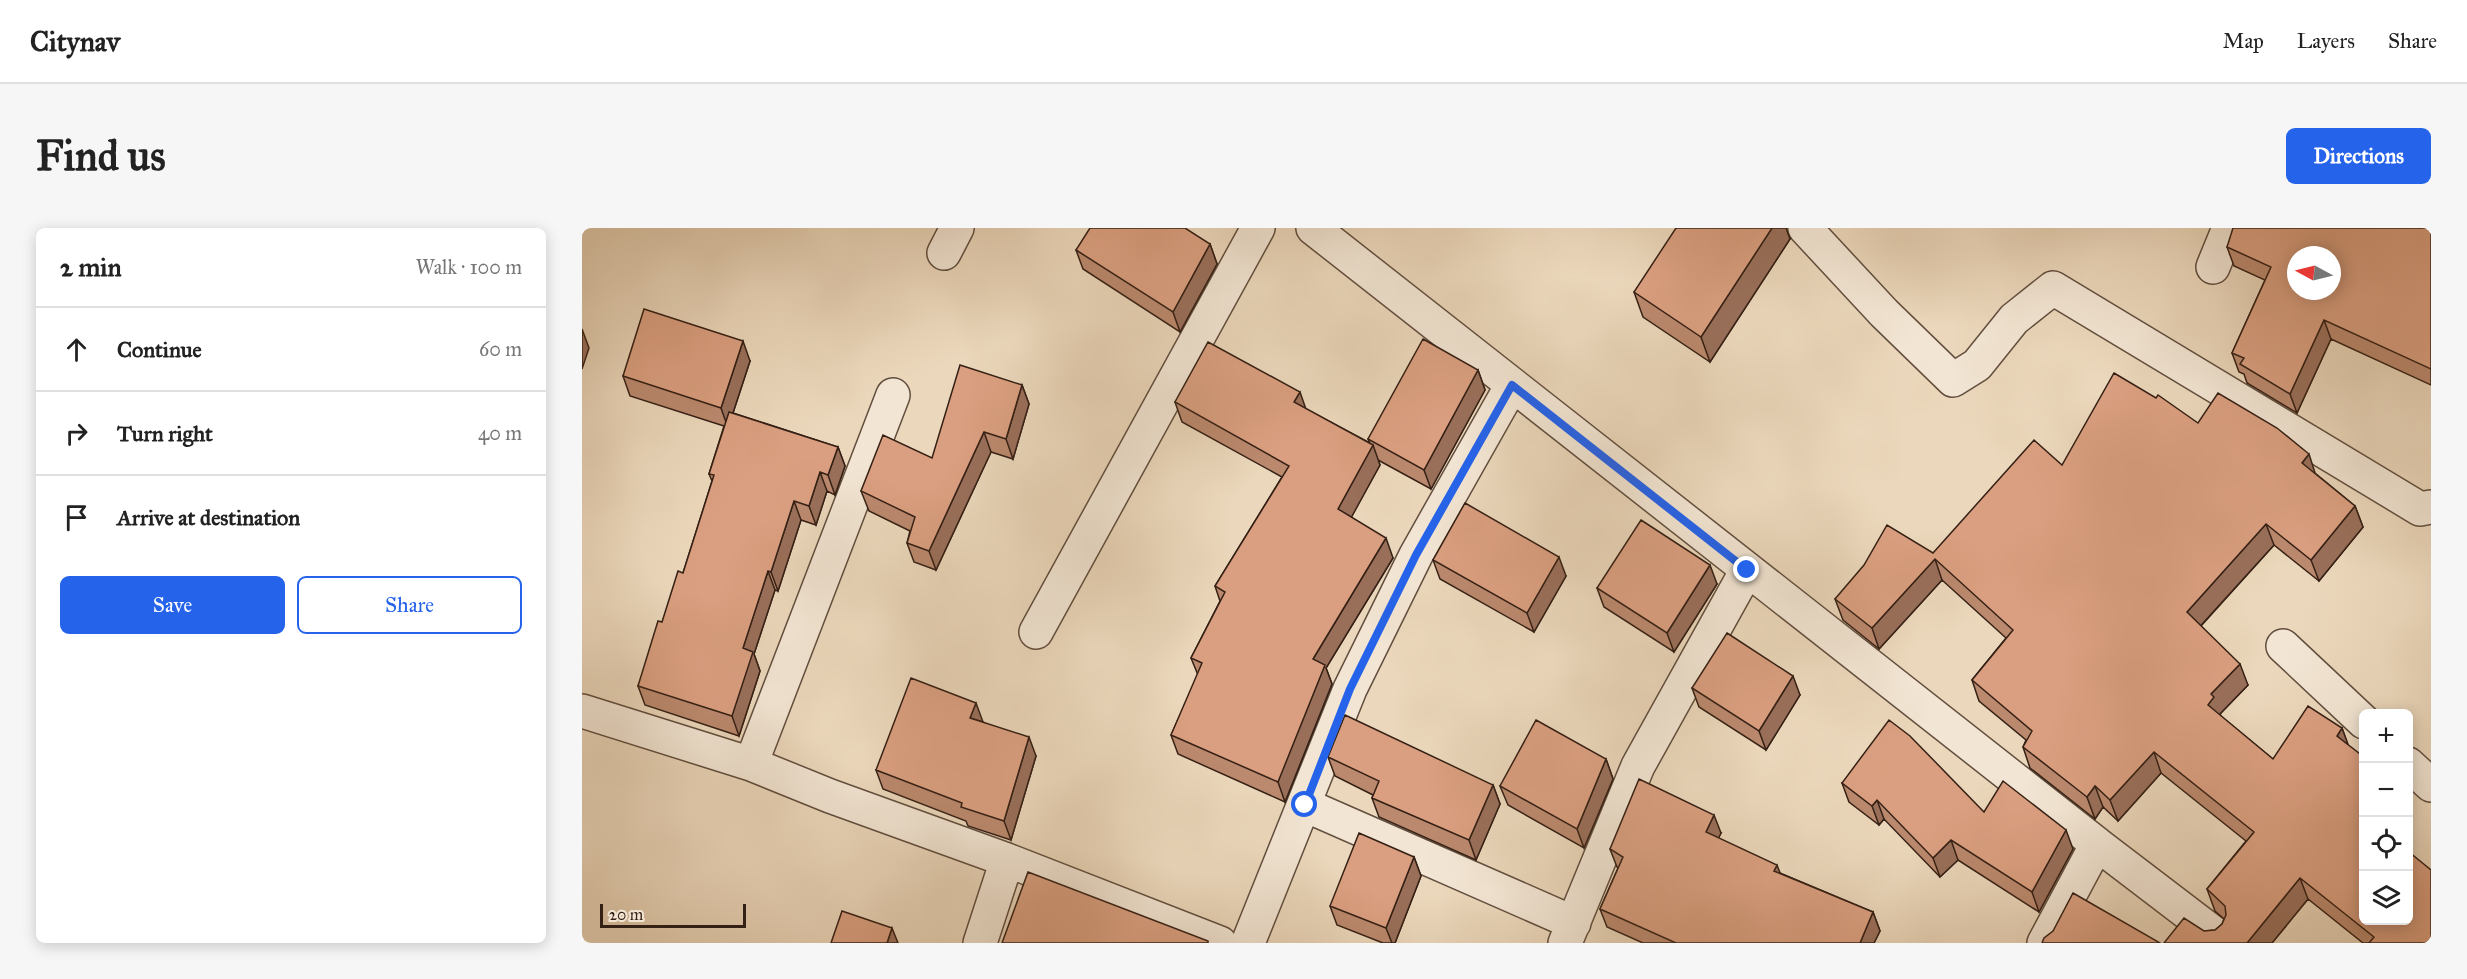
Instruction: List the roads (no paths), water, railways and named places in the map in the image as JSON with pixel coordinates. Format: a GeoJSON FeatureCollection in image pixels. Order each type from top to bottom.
{"type":"FeatureCollection","features":[{"type":"Feature","properties":{"kind":"street"},"geometry":{"type":"LineString","coordinates":[[1036,632],[1258,228]]}},
{"type":"Feature","properties":{"kind":"street"},"geometry":{"type":"LineString","coordinates":[[1313,228],[2097,844],[2215,934]]}},
{"type":"Feature","properties":{"kind":"street"},"geometry":{"type":"LineString","coordinates":[[1805,228],[1884,313],[1953,380],[1977,365],[2014,319],[2053,288],[2420,509],[2431,507]]}},
{"type":"Feature","properties":{"kind":"street"},"geometry":{"type":"LineString","coordinates":[[2212,267],[2229,228]]}},
{"type":"Feature","properties":{"kind":"street"},"geometry":{"type":"LineString","coordinates":[[1248,943],[1350,689],[1416,555],[1512,385]]}},
{"type":"Feature","properties":{"kind":"street"},"geometry":{"type":"LineString","coordinates":[[751,764],[893,395]]}},
{"type":"Feature","properties":{"kind":"street"},"geometry":{"type":"LineString","coordinates":[[1305,805],[1569,933],[1638,766],[1747,570]]}},
{"type":"Feature","properties":{"kind":"street"},"geometry":{"type":"LineString","coordinates":[[2283,646],[2359,717]]}},
{"type":"Feature","properties":{"kind":"street"},"geometry":{"type":"LineString","coordinates":[[582,711],[751,764],[1220,943]]}},
{"type":"Feature","properties":{"kind":"street"},"geometry":{"type":"LineString","coordinates":[[2413,768],[2431,785]]}},
{"type":"Feature","properties":{"kind":"street"},"geometry":{"type":"LineString","coordinates":[[2043,943],[2097,844]]}},
{"type":"Feature","properties":{"kind":"street"},"geometry":{"type":"LineString","coordinates":[[980,943],[1007,860]]}}]}
